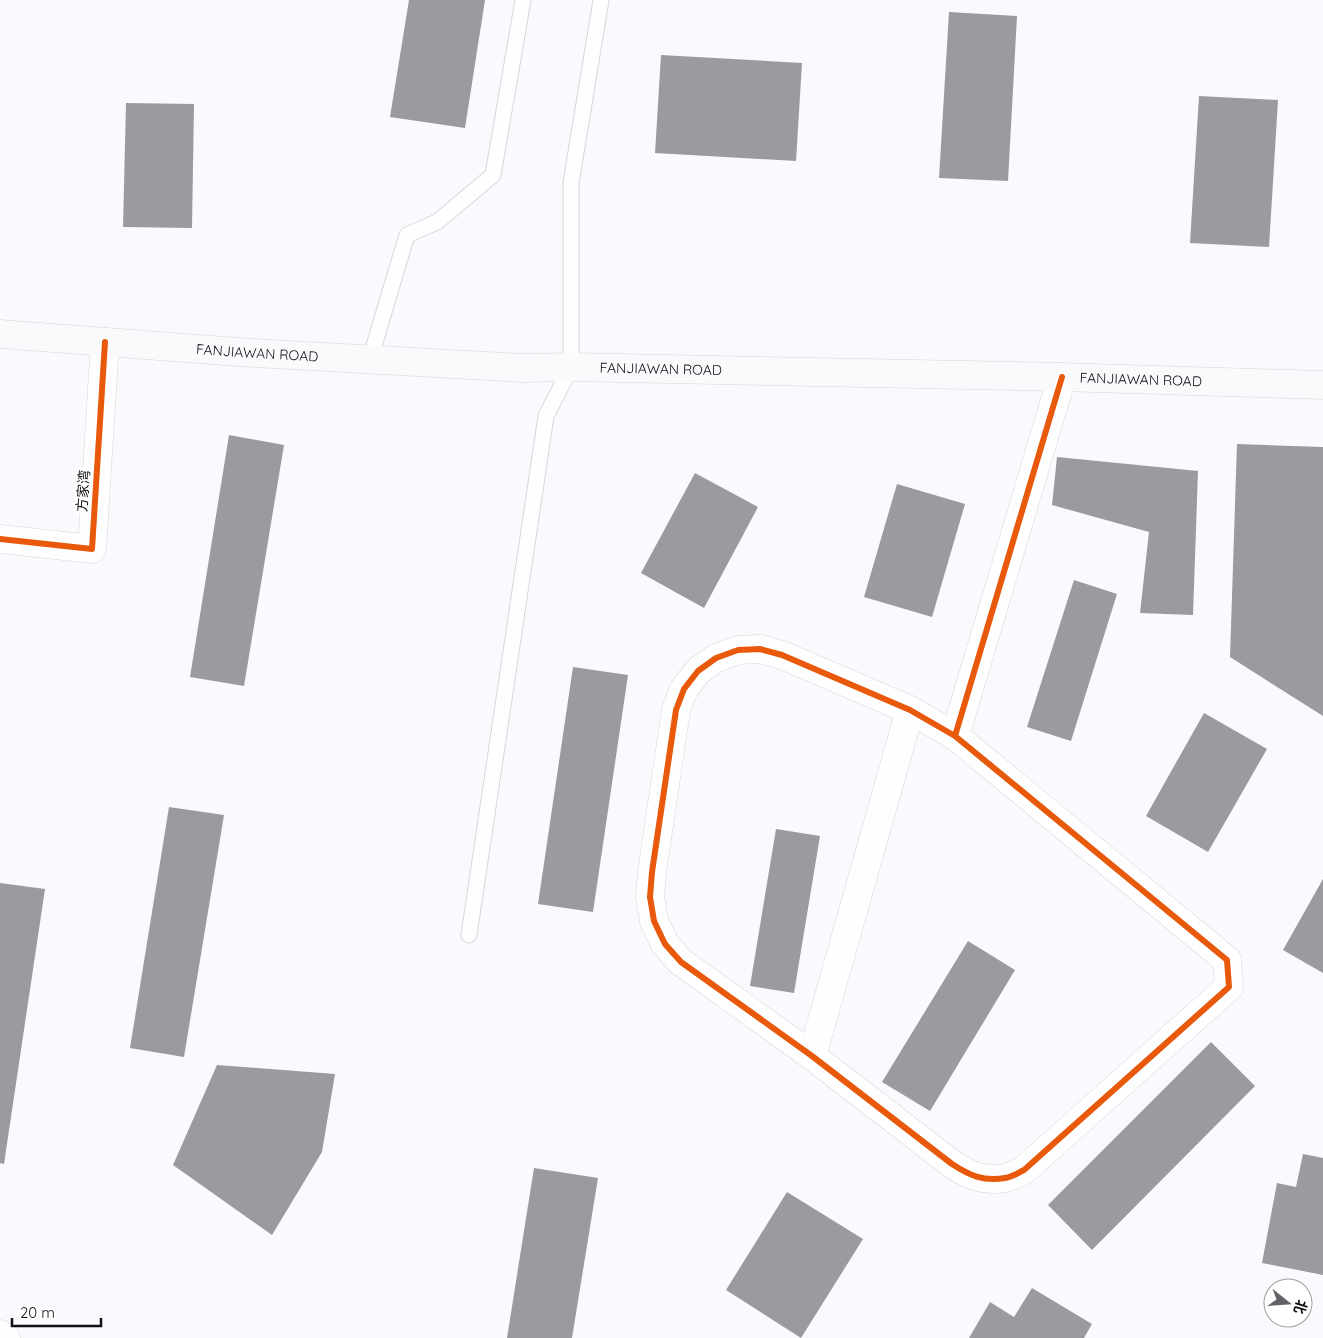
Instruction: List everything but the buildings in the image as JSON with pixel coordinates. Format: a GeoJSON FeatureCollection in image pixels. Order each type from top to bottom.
{"type":"FeatureCollection","features":[{"type":"Feature","properties":{"kind":"main road","name":"FANJIAWAN ROAD"},"geometry":{"type":"LineString","coordinates":[[0,334],[238,352],[523,368],[571,367],[1062,377],[1323,385]]}},
{"type":"Feature","properties":{"kind":"street","name":"方家湾"},"geometry":{"type":"LineString","coordinates":[[0,538],[92,549],[105,342]]}},
{"type":"Feature","properties":{"kind":"street"},"geometry":{"type":"LineString","coordinates":[[955,736],[1062,377]]}},
{"type":"Feature","properties":{"kind":"street"},"geometry":{"type":"LineString","coordinates":[[760,649],[782,655],[910,710],[955,736],[1227,960],[1229,987],[1024,1170],[1007,1178],[987,1179],[968,1174],[952,1164],[812,1056],[681,962],[665,944],[654,921],[650,897],[652,872],[676,710],[684,690],[698,671],[716,658],[738,650],[760,649]]}},
{"type":"Feature","properties":{"kind":"street"},"geometry":{"type":"LineString","coordinates":[[812,1056],[910,710]]}},
{"type":"Feature","properties":{"kind":"street"},"geometry":{"type":"LineString","coordinates":[[0,1334],[6,1338]]}},
{"type":"Feature","properties":{"kind":"lane"},"geometry":{"type":"LineString","coordinates":[[370,359],[407,235],[437,222],[493,175],[522,0]]}},
{"type":"Feature","properties":{"kind":"lane"},"geometry":{"type":"LineString","coordinates":[[470,935],[546,416],[571,367],[571,183],[601,0]]}},
{"type":"Feature","properties":{"kind":"cycle path"},"geometry":{"type":"LineString","coordinates":[[0,539],[92,549],[105,342]]}},
{"type":"Feature","properties":{"kind":"cycle path"},"geometry":{"type":"LineString","coordinates":[[955,736],[1062,377]]}},
{"type":"Feature","properties":{"kind":"cycle path"},"geometry":{"type":"LineString","coordinates":[[760,649],[782,655],[910,710],[955,736],[1227,960],[1229,987],[1024,1170],[1015,1175],[997,1179],[983,1178],[970,1174],[952,1164],[812,1056],[681,962],[665,944],[654,921],[650,897],[676,710],[684,689],[698,671],[716,658],[738,650],[760,649]]}}]}
